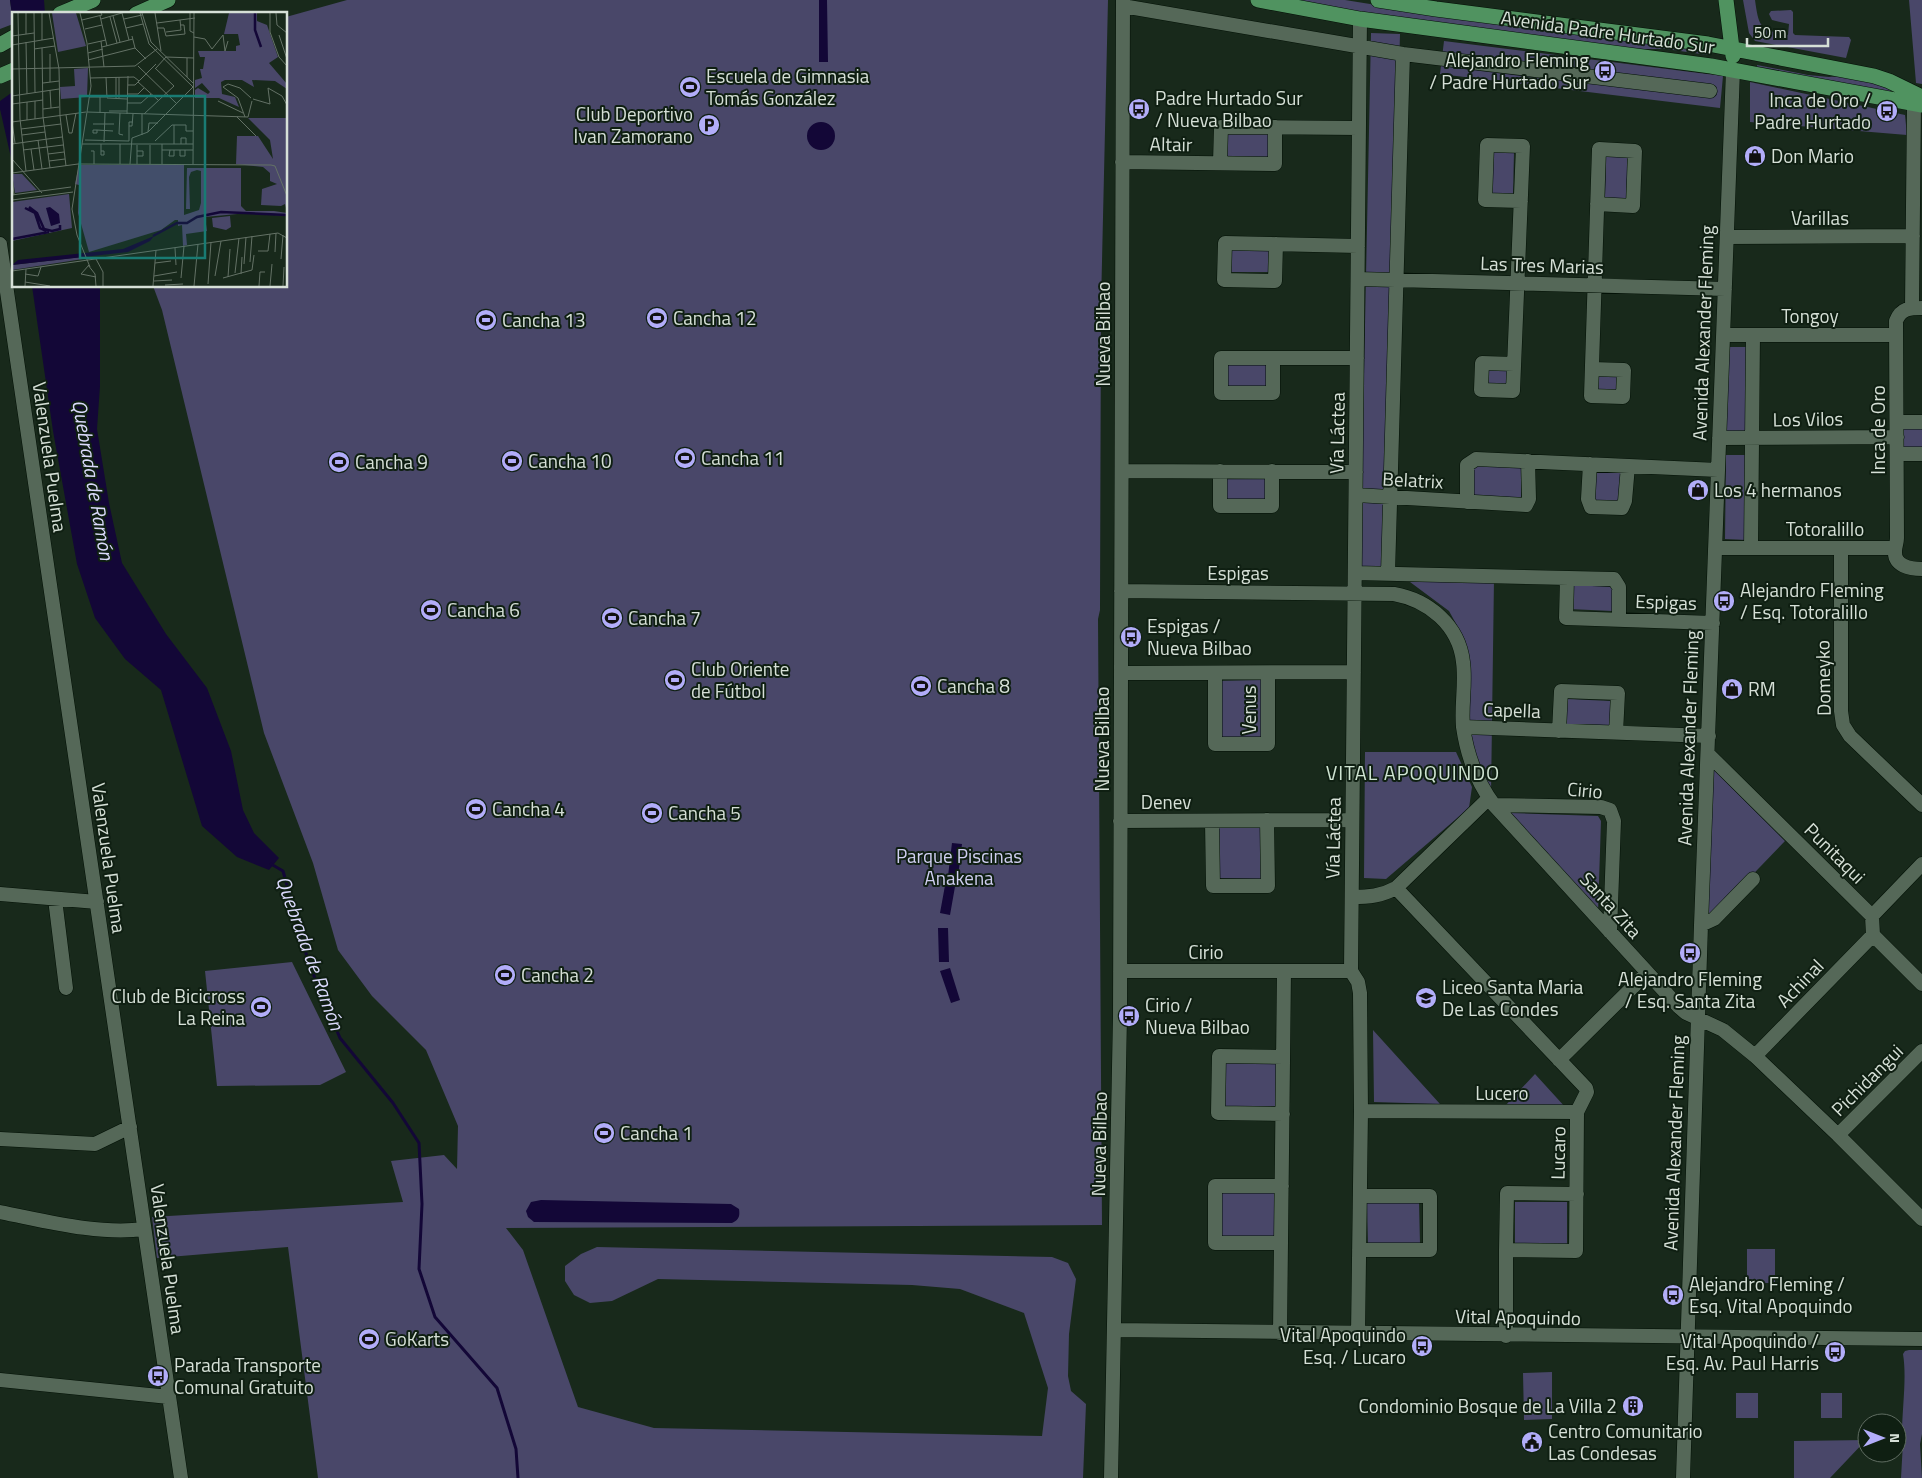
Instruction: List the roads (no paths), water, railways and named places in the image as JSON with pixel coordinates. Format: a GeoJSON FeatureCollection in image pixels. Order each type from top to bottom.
{"type":"FeatureCollection","features":[{"type":"Feature","properties":{"kind":"main road"},"geometry":{"type":"LineString","coordinates":[[65,12],[93,0]]}},
{"type":"Feature","properties":{"kind":"main road"},"geometry":{"type":"LineString","coordinates":[[141,12],[168,0]]}},
{"type":"Feature","properties":{"kind":"main road","name":"Avenida Padre Hurtado Sur"},"geometry":{"type":"LineString","coordinates":[[1258,0],[1360,18],[1733,70],[1919,102]]}},
{"type":"Feature","properties":{"kind":"main road","name":"Avenida Padre Hurtado Sur"},"geometry":{"type":"LineString","coordinates":[[1378,0],[1732,48],[1874,76],[1889,81],[1919,102]]}},
{"type":"Feature","properties":{"kind":"main road","name":"Avenida Alexander Fleming"},"geometry":{"type":"LineString","coordinates":[[1726,0],[1733,70]]}},
{"type":"Feature","properties":{"kind":"street"},"geometry":{"type":"LineString","coordinates":[[1123,3],[1360,48],[1710,91]]}},
{"type":"Feature","properties":{"kind":"street","name":"Nueva Bilbao"},"geometry":{"type":"LineString","coordinates":[[1112,1478],[1120,971],[1123,3]]}},
{"type":"Feature","properties":{"kind":"street","name":"Vía Láctea"},"geometry":{"type":"LineString","coordinates":[[1358,1334],[1361,1111],[1360,993],[1358,982],[1351,971],[1360,18]]}},
{"type":"Feature","properties":{"kind":"street"},"geometry":{"type":"LineString","coordinates":[[1388,573],[1402,54]]}},
{"type":"Feature","properties":{"kind":"street","name":"Avenida Alexander Fleming"},"geometry":{"type":"LineString","coordinates":[[1683,1478],[1701,925],[1733,70]]}},
{"type":"Feature","properties":{"kind":"street","name":"Inca de Oro"},"geometry":{"type":"LineString","coordinates":[[1895,548],[1897,538],[1896,321],[1912,309],[1919,102]]}},
{"type":"Feature","properties":{"kind":"street"},"geometry":{"type":"LineString","coordinates":[[1220,163],[1221,127],[1359,128]]}},
{"type":"Feature","properties":{"kind":"street","name":"Altair"},"geometry":{"type":"LineString","coordinates":[[1122,162],[1275,164],[1275,128]]}},
{"type":"Feature","properties":{"kind":"street"},"geometry":{"type":"LineString","coordinates":[[1514,364],[1517,283],[1521,201],[1523,146],[1487,145],[1485,200],[1521,201]]}},
{"type":"Feature","properties":{"kind":"street"},"geometry":{"type":"LineString","coordinates":[[1592,369],[1594,286],[1599,149],[1635,150],[1633,206],[1597,204]]}},
{"type":"Feature","properties":{"kind":"street","name":"Varillas"},"geometry":{"type":"LineString","coordinates":[[1727,237],[1913,236]]}},
{"type":"Feature","properties":{"kind":"street"},"geometry":{"type":"LineString","coordinates":[[1276,244],[1275,281],[1224,280],[1224,243],[1276,244],[1358,246]]}},
{"type":"Feature","properties":{"kind":"street","name":"Valenzuela Puelma"},"geometry":{"type":"LineString","coordinates":[[0,244],[181,1478]]}},
{"type":"Feature","properties":{"kind":"street","name":"Las Tres Marias"},"geometry":{"type":"LineString","coordinates":[[1358,279],[1725,290]]}},
{"type":"Feature","properties":{"kind":"street","name":"Tongoy"},"geometry":{"type":"LineString","coordinates":[[1723,335],[1896,335]]}},
{"type":"Feature","properties":{"kind":"street"},"geometry":{"type":"LineString","coordinates":[[1751,548],[1754,335]]}},
{"type":"Feature","properties":{"kind":"street"},"geometry":{"type":"LineString","coordinates":[[1273,358],[1357,358]]}},
{"type":"Feature","properties":{"kind":"street"},"geometry":{"type":"LineString","coordinates":[[1897,422],[1922,422]]}},
{"type":"Feature","properties":{"kind":"street","name":"Los Vilos"},"geometry":{"type":"LineString","coordinates":[[1719,438],[1897,437]]}},
{"type":"Feature","properties":{"kind":"street"},"geometry":{"type":"LineString","coordinates":[[1897,454],[1922,454]]}},
{"type":"Feature","properties":{"kind":"street","name":"Belatrix"},"geometry":{"type":"LineString","coordinates":[[1467,502],[1466,465],[1476,459],[1718,470]]}},
{"type":"Feature","properties":{"kind":"street","name":"Belatrix"},"geometry":{"type":"LineString","coordinates":[[1356,495],[1526,505],[1529,499],[1528,462]]}},
{"type":"Feature","properties":{"kind":"street"},"geometry":{"type":"LineString","coordinates":[[1590,464],[1588,499],[1591,507],[1622,508],[1625,500],[1628,466]]}},
{"type":"Feature","properties":{"kind":"street","name":"Belatrix"},"geometry":{"type":"LineString","coordinates":[[1122,470],[1356,472]]}},
{"type":"Feature","properties":{"kind":"street"},"geometry":{"type":"LineString","coordinates":[[1220,471],[1220,506],[1272,506],[1272,472]]}},
{"type":"Feature","properties":{"kind":"street","name":"Totoralillo"},"geometry":{"type":"LineString","coordinates":[[1715,548],[1895,548]]}},
{"type":"Feature","properties":{"kind":"street","name":"Domeyko"},"geometry":{"type":"LineString","coordinates":[[1841,548],[1841,712],[1843,725],[1850,736],[1922,804]]}},
{"type":"Feature","properties":{"kind":"street"},"geometry":{"type":"LineString","coordinates":[[1895,548],[1896,558],[1903,566],[1912,569],[1922,569]]}},
{"type":"Feature","properties":{"kind":"street","name":"Espigas"},"geometry":{"type":"LineString","coordinates":[[1355,573],[1614,580],[1619,587],[1619,620]]}},
{"type":"Feature","properties":{"kind":"street","name":"Espigas"},"geometry":{"type":"LineString","coordinates":[[1567,579],[1566,618],[1713,623]]}},
{"type":"Feature","properties":{"kind":"street","name":"Espigas"},"geometry":{"type":"LineString","coordinates":[[1121,591],[1355,592]]}},
{"type":"Feature","properties":{"kind":"street","name":"Santa Zita"},"geometry":{"type":"LineString","coordinates":[[1355,592],[1394,594],[1413,599],[1432,609],[1447,624],[1458,642],[1463,662],[1464,727],[1470,759],[1491,801],[1686,1013],[1723,1030],[1755,1056],[1919,1210]]}},
{"type":"Feature","properties":{"kind":"street","name":"Venus"},"geometry":{"type":"LineString","coordinates":[[1215,673],[1215,744],[1268,744],[1268,672]]}},
{"type":"Feature","properties":{"kind":"street","name":"Venus"},"geometry":{"type":"LineString","coordinates":[[1121,673],[1354,672]]}},
{"type":"Feature","properties":{"kind":"street","name":"Capella"},"geometry":{"type":"LineString","coordinates":[[1559,731],[1561,691],[1618,693],[1616,733]]}},
{"type":"Feature","properties":{"kind":"street","name":"Capella"},"geometry":{"type":"LineString","coordinates":[[1464,727],[1709,736]]}},
{"type":"Feature","properties":{"kind":"street","name":"Punitaqui"},"geometry":{"type":"LineString","coordinates":[[1708,754],[1872,916]]}},
{"type":"Feature","properties":{"kind":"street"},"geometry":{"type":"LineString","coordinates":[[1352,897],[1383,895],[1396,888],[1491,801]]}},
{"type":"Feature","properties":{"kind":"street","name":"Cirio"},"geometry":{"type":"LineString","coordinates":[[1491,801],[1601,807],[1610,810],[1614,821],[1610,932]]}},
{"type":"Feature","properties":{"kind":"street","name":"Denev"},"geometry":{"type":"LineString","coordinates":[[1212,821],[1213,886],[1268,886],[1267,820]]}},
{"type":"Feature","properties":{"kind":"street","name":"Denev"},"geometry":{"type":"LineString","coordinates":[[1120,821],[1352,820]]}},
{"type":"Feature","properties":{"kind":"street"},"geometry":{"type":"LineString","coordinates":[[1922,864],[1872,916],[1873,935],[1922,984]]}},
{"type":"Feature","properties":{"kind":"street"},"geometry":{"type":"LineString","coordinates":[[1701,925],[1714,919],[1753,879]]}},
{"type":"Feature","properties":{"kind":"street"},"geometry":{"type":"LineString","coordinates":[[1396,888],[1586,1088],[1587,1092],[1578,1112]]}},
{"type":"Feature","properties":{"kind":"street"},"geometry":{"type":"LineString","coordinates":[[0,894],[96,902]]}},
{"type":"Feature","properties":{"kind":"street"},"geometry":{"type":"LineString","coordinates":[[55,899],[66,988]]}},
{"type":"Feature","properties":{"kind":"street","name":"Achinal"},"geometry":{"type":"LineString","coordinates":[[1755,1056],[1873,935]]}},
{"type":"Feature","properties":{"kind":"street","name":"Cirio"},"geometry":{"type":"LineString","coordinates":[[1120,971],[1351,971]]}},
{"type":"Feature","properties":{"kind":"street"},"geometry":{"type":"LineString","coordinates":[[1280,1333],[1284,971]]}},
{"type":"Feature","properties":{"kind":"street"},"geometry":{"type":"LineString","coordinates":[[1559,1060],[1647,972]]}},
{"type":"Feature","properties":{"kind":"street","name":"Pichidangui"},"geometry":{"type":"LineString","coordinates":[[1838,1135],[1922,1051]]}},
{"type":"Feature","properties":{"kind":"street"},"geometry":{"type":"LineString","coordinates":[[1282,1114],[1218,1113],[1219,1056],[1283,1057]]}},
{"type":"Feature","properties":{"kind":"street","name":"Lucero"},"geometry":{"type":"LineString","coordinates":[[1361,1111],[1578,1112]]}},
{"type":"Feature","properties":{"kind":"street","name":"Lucaro"},"geometry":{"type":"LineString","coordinates":[[1506,1250],[1576,1251],[1578,1112]]}},
{"type":"Feature","properties":{"kind":"street"},"geometry":{"type":"LineString","coordinates":[[0,1139],[95,1144],[130,1127]]}},
{"type":"Feature","properties":{"kind":"street"},"geometry":{"type":"LineString","coordinates":[[1281,1243],[1215,1243],[1215,1186],[1282,1186]]}},
{"type":"Feature","properties":{"kind":"street","name":"Lucaro"},"geometry":{"type":"LineString","coordinates":[[1506,1336],[1507,1193],[1577,1194]]}},
{"type":"Feature","properties":{"kind":"street"},"geometry":{"type":"LineString","coordinates":[[1359,1250],[1430,1250],[1430,1196],[1360,1196]]}},
{"type":"Feature","properties":{"kind":"street"},"geometry":{"type":"LineString","coordinates":[[0,1212],[38,1221],[85,1227],[144,1229]]}},
{"type":"Feature","properties":{"kind":"street","name":"Vital Apoquindo"},"geometry":{"type":"LineString","coordinates":[[1114,1330],[1922,1340]]}},
{"type":"Feature","properties":{"kind":"street"},"geometry":{"type":"LineString","coordinates":[[0,1380],[169,1397]]}},
{"type":"Feature","properties":{"kind":"water"},"geometry":{"type":"Polygon","coordinates":[[[10,0],[44,0],[45,12],[12,12],[12,14],[10,0]]]}},
{"type":"Feature","properties":{"kind":"water"},"geometry":{"type":"Polygon","coordinates":[[[819,0],[827,0],[828,62],[819,62],[819,0]]]}},
{"type":"Feature","properties":{"kind":"water"},"geometry":{"type":"Polygon","coordinates":[[[12,92],[12,162],[0,109],[0,101],[12,92]]]}},
{"type":"Feature","properties":{"kind":"water"},"geometry":{"type":"Polygon","coordinates":[[[821,122],[831,126],[835,136],[831,146],[821,150],[811,146],[807,136],[811,126],[821,122]]]}},
{"type":"Feature","properties":{"kind":"water"},"geometry":{"type":"Polygon","coordinates":[[[32,288],[100,288],[100,386],[97,429],[109,503],[122,563],[166,634],[207,688],[231,751],[243,810],[254,833],[279,858],[269,870],[237,857],[202,826],[161,690],[125,659],[95,618],[77,564],[53,431],[32,288]]]}},
{"type":"Feature","properties":{"kind":"water"},"geometry":{"type":"Polygon","coordinates":[[[952,843],[962,844],[958,877],[948,876],[952,843]]]}},
{"type":"Feature","properties":{"kind":"water"},"geometry":{"type":"Polygon","coordinates":[[[946,880],[956,881],[950,915],[940,913],[946,880]]]}},
{"type":"Feature","properties":{"kind":"water"},"geometry":{"type":"Polygon","coordinates":[[[938,928],[948,928],[949,962],[939,962],[938,928]]]}},
{"type":"Feature","properties":{"kind":"water"},"geometry":{"type":"Polygon","coordinates":[[[950,968],[960,1000],[951,1003],[940,971],[950,968]]]}},
{"type":"Feature","properties":{"kind":"water"},"geometry":{"type":"Polygon","coordinates":[[[541,1200],[731,1204],[739,1209],[739,1217],[732,1223],[534,1222],[528,1217],[526,1211],[531,1202],[541,1200]]]}},
{"type":"Feature","properties":{"kind":"waterway","name":"Quebrada de Ramón"},"geometry":{"type":"LineString","coordinates":[[271,864],[283,871],[309,964],[340,1038],[393,1103],[419,1143],[422,1204],[419,1269],[435,1317],[497,1388],[516,1449],[518,1478]]}},
{"type":"Feature","properties":{"kind":"place","name":"Alejandro Fleming / Padre Hurtado Sur"},"geometry":{"type":"Point","coordinates":[1605,71]}},
{"type":"Feature","properties":{"kind":"place","name":"Escuela de Gimnasia Tomás González"},"geometry":{"type":"Point","coordinates":[690,87]}},
{"type":"Feature","properties":{"kind":"place","name":"Padre Hurtado Sur / Nueva Bilbao"},"geometry":{"type":"Point","coordinates":[1139,109]}},
{"type":"Feature","properties":{"kind":"place","name":"Inca de Oro / Padre Hurtado"},"geometry":{"type":"Point","coordinates":[1887,111]}},
{"type":"Feature","properties":{"kind":"place","name":"Club Deportivo Ivan Zamorano"},"geometry":{"type":"Point","coordinates":[709,125]}},
{"type":"Feature","properties":{"kind":"place","name":"Don Mario"},"geometry":{"type":"Point","coordinates":[1755,156]}},
{"type":"Feature","properties":{"kind":"place","name":"Cancha 12"},"geometry":{"type":"Point","coordinates":[657,318]}},
{"type":"Feature","properties":{"kind":"place","name":"Cancha 13"},"geometry":{"type":"Point","coordinates":[486,320]}},
{"type":"Feature","properties":{"kind":"place","name":"Cancha 11"},"geometry":{"type":"Point","coordinates":[685,458]}},
{"type":"Feature","properties":{"kind":"place","name":"Cancha 10"},"geometry":{"type":"Point","coordinates":[512,461]}},
{"type":"Feature","properties":{"kind":"place","name":"Cancha 9"},"geometry":{"type":"Point","coordinates":[339,462]}},
{"type":"Feature","properties":{"kind":"place","name":"Los 4 hermanos"},"geometry":{"type":"Point","coordinates":[1698,490]}},
{"type":"Feature","properties":{"kind":"place","name":"Alejandro Fleming / Esq. Totoralillo"},"geometry":{"type":"Point","coordinates":[1724,601]}},
{"type":"Feature","properties":{"kind":"place","name":"Cancha 6"},"geometry":{"type":"Point","coordinates":[431,610]}},
{"type":"Feature","properties":{"kind":"place","name":"Cancha 7"},"geometry":{"type":"Point","coordinates":[612,618]}},
{"type":"Feature","properties":{"kind":"place","name":"Espigas / Nueva Bilbao"},"geometry":{"type":"Point","coordinates":[1131,637]}},
{"type":"Feature","properties":{"kind":"place","name":"Club Oriente de Fútbol"},"geometry":{"type":"Point","coordinates":[675,680]}},
{"type":"Feature","properties":{"kind":"place","name":"Cancha 8"},"geometry":{"type":"Point","coordinates":[921,686]}},
{"type":"Feature","properties":{"kind":"place","name":"RM"},"geometry":{"type":"Point","coordinates":[1732,689]}},
{"type":"Feature","properties":{"kind":"place","name":"Cancha 4"},"geometry":{"type":"Point","coordinates":[476,809]}},
{"type":"Feature","properties":{"kind":"place","name":"Cancha 5"},"geometry":{"type":"Point","coordinates":[652,813]}},
{"type":"Feature","properties":{"kind":"place","name":"Alejandro Fleming / Esq. Santa Zita"},"geometry":{"type":"Point","coordinates":[1690,953]}},
{"type":"Feature","properties":{"kind":"place","name":"Cancha 2"},"geometry":{"type":"Point","coordinates":[505,975]}},
{"type":"Feature","properties":{"kind":"place","name":"Liceo Santa Maria De Las Condes"},"geometry":{"type":"Point","coordinates":[1426,998]}},
{"type":"Feature","properties":{"kind":"place","name":"Club de Bicicross La Reina"},"geometry":{"type":"Point","coordinates":[261,1007]}},
{"type":"Feature","properties":{"kind":"place","name":"Cirio / Nueva Bilbao"},"geometry":{"type":"Point","coordinates":[1129,1016]}},
{"type":"Feature","properties":{"kind":"place","name":"Cancha 1"},"geometry":{"type":"Point","coordinates":[604,1133]}},
{"type":"Feature","properties":{"kind":"place","name":"Alejandro Fleming / Esq. Vital Apoquindo"},"geometry":{"type":"Point","coordinates":[1673,1295]}},
{"type":"Feature","properties":{"kind":"place","name":"GoKarts"},"geometry":{"type":"Point","coordinates":[369,1339]}},
{"type":"Feature","properties":{"kind":"place","name":"Vital Apoquindo Esq. / Lucaro"},"geometry":{"type":"Point","coordinates":[1422,1346]}},
{"type":"Feature","properties":{"kind":"place","name":"Vital Apoquindo / Esq. Av. Paul Harris"},"geometry":{"type":"Point","coordinates":[1835,1352]}},
{"type":"Feature","properties":{"kind":"place","name":"Parada Transporte Comunal Gratuito"},"geometry":{"type":"Point","coordinates":[158,1376]}},
{"type":"Feature","properties":{"kind":"place","name":"Condominio Bosque de La Villa 2"},"geometry":{"type":"Point","coordinates":[1633,1406]}},
{"type":"Feature","properties":{"kind":"place","name":"Centro Comunitario Las Condesas"},"geometry":{"type":"Point","coordinates":[1532,1442]}},
{"type":"Feature","properties":{"kind":"district","name":"VITAL APOQUINDO"},"geometry":{"type":"Point","coordinates":[1413,773]}},
{"type":"Feature","properties":{"kind":"park label","name":"Parque Piscinas Anakena"},"geometry":{"type":"Point","coordinates":[959,867]}}]}
